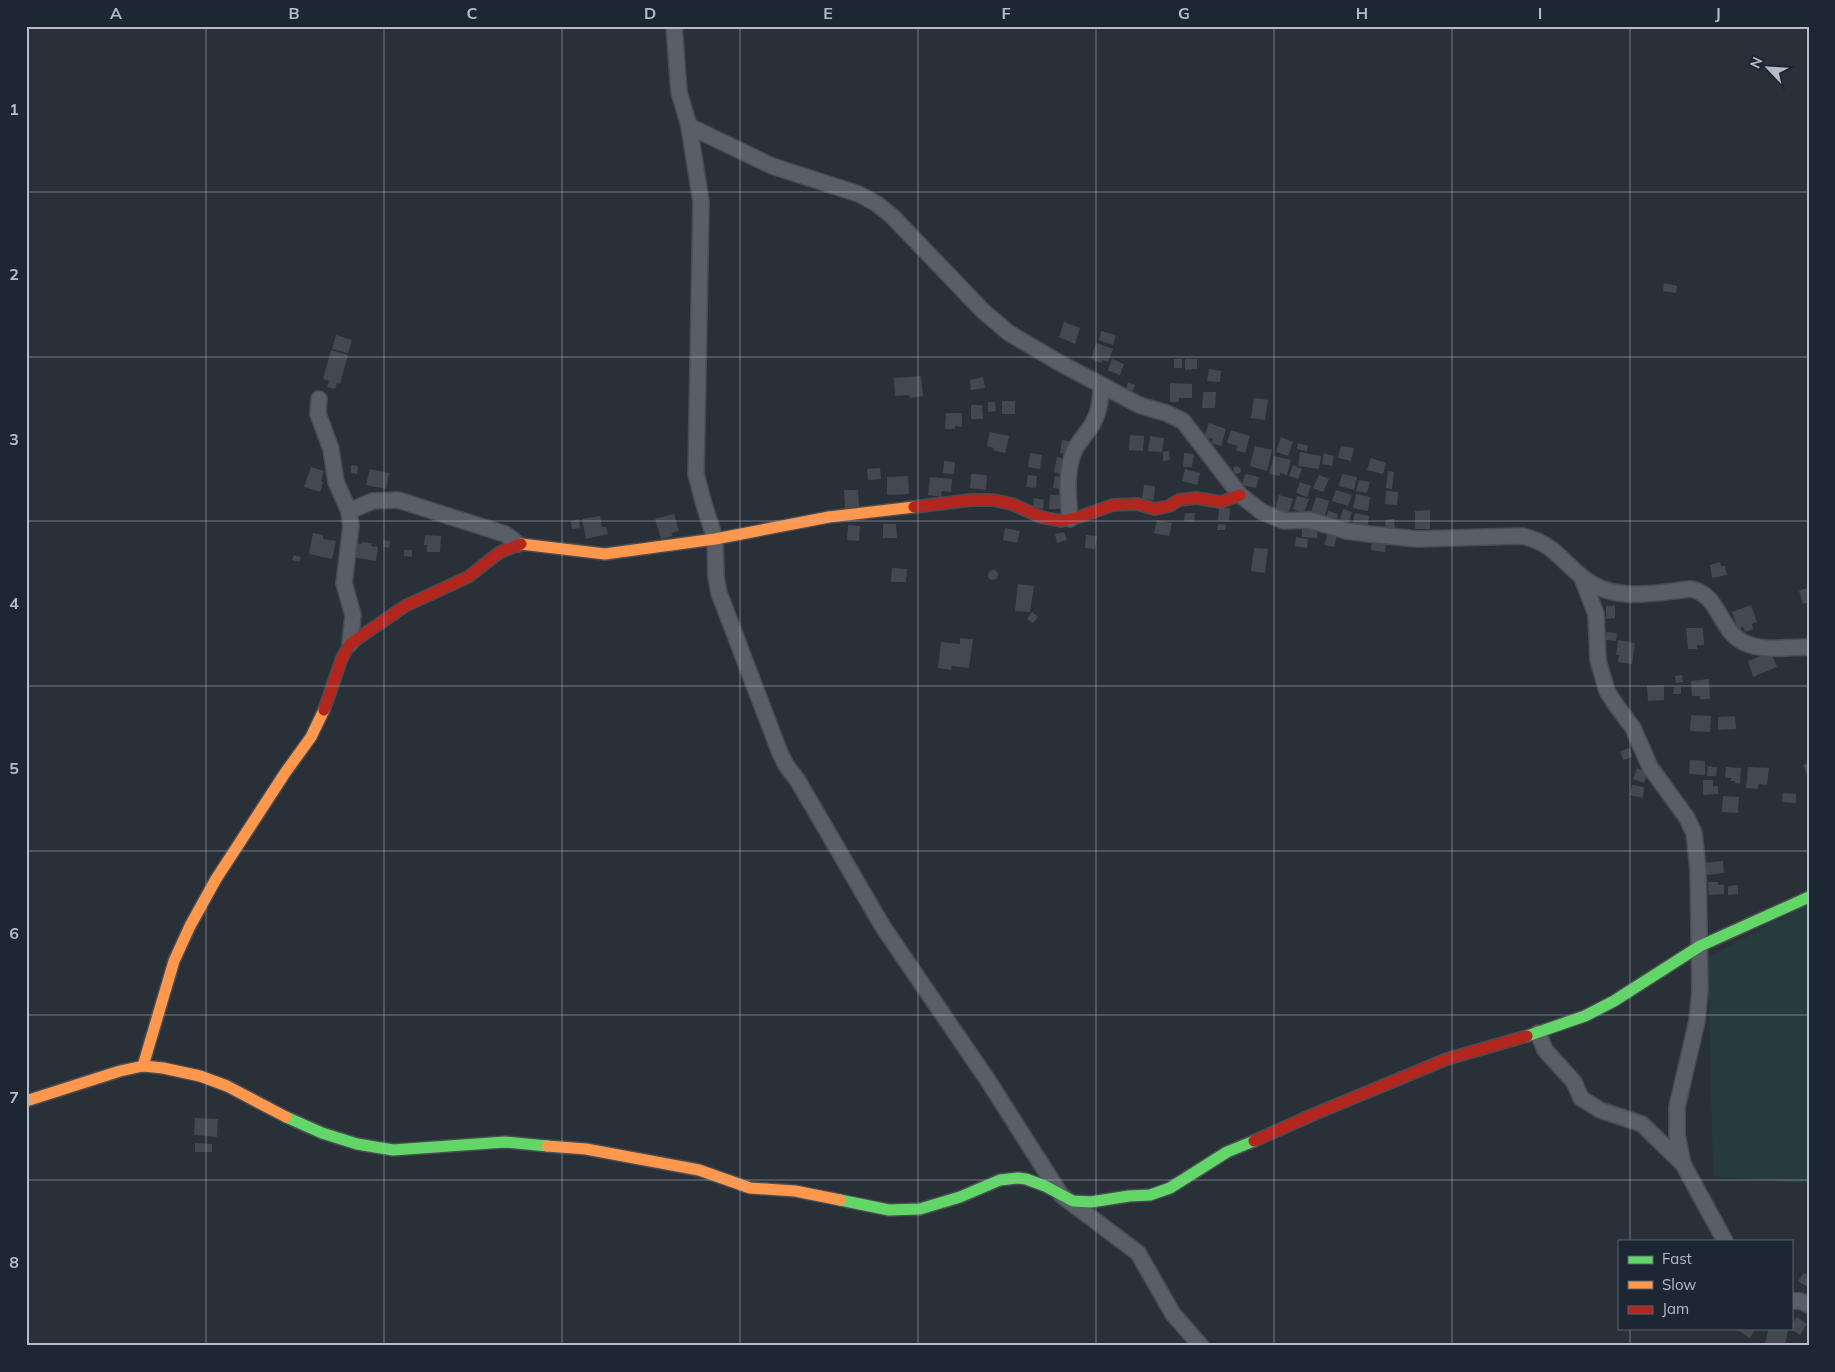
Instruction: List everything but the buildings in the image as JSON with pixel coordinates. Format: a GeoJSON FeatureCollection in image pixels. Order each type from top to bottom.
{"type":"FeatureCollection","features":[{"type":"Feature","properties":{"kind":"street"},"geometry":{"type":"LineString","coordinates":[[674,26],[679,92],[689,126],[701,202],[696,474],[715,539],[716,577],[719,593],[786,765],[798,780],[883,927],[987,1079],[1061,1195],[1138,1253],[1173,1314],[1201,1346]]}},
{"type":"Feature","properties":{"kind":"street"},"geometry":{"type":"LineString","coordinates":[[689,126],[772,166],[859,194],[877,204],[892,216],[983,311],[1009,333],[1058,362],[1139,405],[1166,413],[1183,421],[1240,495],[1262,512],[1274,518],[1284,521],[1309,520],[1347,531],[1417,538],[1522,536],[1551,547],[1582,577],[1602,589],[1621,594],[1642,595],[1690,589],[1698,590],[1714,605],[1726,627],[1734,636],[1744,642],[1757,647],[1809,647]]}},
{"type":"Feature","properties":{"kind":"street"},"geometry":{"type":"LineString","coordinates":[[1070,519],[1067,488],[1069,470],[1075,450],[1093,423],[1100,408],[1102,385]]}},
{"type":"Feature","properties":{"kind":"street"},"geometry":{"type":"LineString","coordinates":[[319,399],[318,414],[330,449],[336,482],[349,511],[351,526],[344,583],[353,615],[350,644]]}},
{"type":"Feature","properties":{"kind":"street"},"geometry":{"type":"LineString","coordinates":[[143,1066],[174,961],[190,926],[216,879],[285,773],[311,737],[320,720],[342,658],[350,644],[405,606],[468,577],[500,552],[518,544],[606,554],[715,539],[829,517],[971,500],[993,500],[1012,504],[1041,517],[1061,521],[1114,505],[1137,504],[1155,509],[1168,506],[1179,500],[1196,498],[1221,502],[1240,495]]}},
{"type":"Feature","properties":{"kind":"street"},"geometry":{"type":"LineString","coordinates":[[349,511],[373,501],[398,500],[505,534],[518,544]]}},
{"type":"Feature","properties":{"kind":"street"},"geometry":{"type":"LineString","coordinates":[[1582,577],[1596,614],[1598,660],[1607,690],[1633,728],[1650,767],[1687,818],[1694,834],[1698,869],[1700,990],[1696,1021],[1677,1107],[1677,1135],[1683,1164],[1724,1240]]}},
{"type":"Feature","properties":{"kind":"street"},"geometry":{"type":"LineString","coordinates":[[26,1101],[120,1071],[143,1066],[179,1070],[200,1076],[227,1086],[289,1119],[322,1133],[357,1144],[393,1150],[505,1142],[586,1149],[699,1170],[750,1188],[794,1191],[889,1210],[920,1208],[960,1197],[1000,1180],[1018,1178],[1045,1186],[1073,1201],[1091,1202],[1150,1195],[1170,1188],[1227,1152],[1447,1059],[1538,1033],[1585,1016],[1614,1001],[1700,946],[1809,897]]}},
{"type":"Feature","properties":{"kind":"street"},"geometry":{"type":"LineString","coordinates":[[1538,1033],[1545,1050],[1574,1082],[1581,1098],[1600,1110],[1642,1124],[1683,1164]]}},
{"type":"Feature","properties":{"kind":"street"},"geometry":{"type":"LineString","coordinates":[[1792,1301],[1809,1304]]}},
{"type":"Feature","properties":{"kind":"green space"},"geometry":{"type":"Polygon","coordinates":[[[1809,903],[1809,1184],[1713,1176],[1708,957],[1809,903]]]}},
{"type":"Feature","properties":{"kind":"traffic: fast"},"geometry":{"type":"LineString","coordinates":[[1527,1036],[1585,1016],[1614,1001],[1700,946],[1809,897]]}},
{"type":"Feature","properties":{"kind":"traffic: fast"},"geometry":{"type":"LineString","coordinates":[[286,1117],[322,1133],[357,1144],[393,1150],[505,1142],[547,1146]]}},
{"type":"Feature","properties":{"kind":"traffic: fast"},"geometry":{"type":"LineString","coordinates":[[840,1200],[889,1210],[920,1209],[960,1197],[1000,1180],[1018,1178],[1045,1186],[1073,1201],[1091,1202],[1150,1195],[1170,1188],[1227,1152],[1254,1141]]}},
{"type":"Feature","properties":{"kind":"traffic: slow"},"geometry":{"type":"LineString","coordinates":[[521,544],[605,554],[715,539],[829,517],[914,507]]}},
{"type":"Feature","properties":{"kind":"traffic: slow"},"geometry":{"type":"LineString","coordinates":[[143,1066],[174,961],[190,926],[216,879],[285,773],[311,737],[324,710]]}},
{"type":"Feature","properties":{"kind":"traffic: slow"},"geometry":{"type":"LineString","coordinates":[[26,1101],[120,1071],[143,1066],[200,1076],[227,1086],[286,1117]]}},
{"type":"Feature","properties":{"kind":"traffic: slow"},"geometry":{"type":"LineString","coordinates":[[547,1146],[586,1149],[699,1170],[750,1188],[795,1191],[840,1200]]}},
{"type":"Feature","properties":{"kind":"traffic: jam"},"geometry":{"type":"LineString","coordinates":[[914,507],[971,500],[993,500],[1012,504],[1041,517],[1061,521],[1113,505],[1137,504],[1155,509],[1169,506],[1179,500],[1196,498],[1221,502],[1240,495]]}},
{"type":"Feature","properties":{"kind":"traffic: jam"},"geometry":{"type":"LineString","coordinates":[[324,710],[342,658],[350,644],[405,606],[468,577],[500,552],[521,544]]}},
{"type":"Feature","properties":{"kind":"traffic: jam"},"geometry":{"type":"LineString","coordinates":[[1254,1141],[1447,1059],[1527,1036]]}}]}
